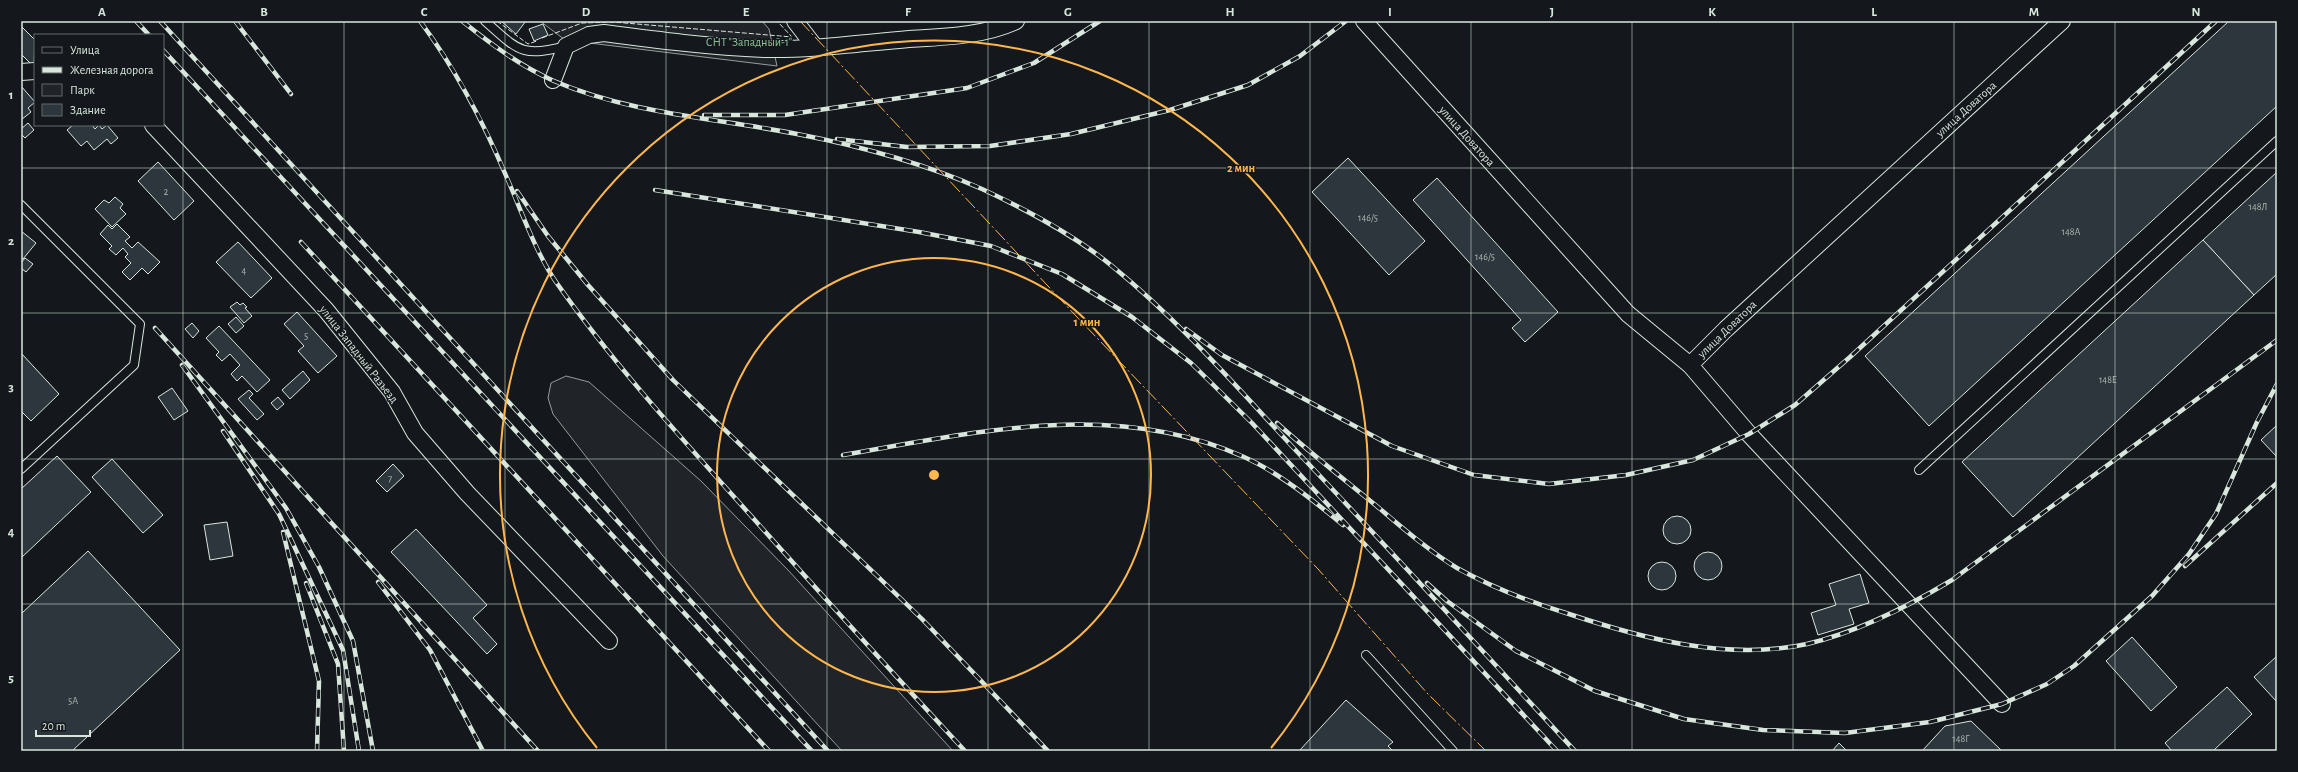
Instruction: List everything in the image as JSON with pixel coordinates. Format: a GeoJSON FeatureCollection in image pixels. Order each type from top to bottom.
{"type":"FeatureCollection","features":[{"type":"Feature","properties":{"kind":"street"},"geometry":{"type":"LineString","coordinates":[[795,21],[815,47]]}},
{"type":"Feature","properties":{"kind":"street"},"geometry":{"type":"LineString","coordinates":[[553,80],[566,46],[589,35],[604,34],[726,46],[764,48],[815,47],[947,36],[1003,27],[1016,21]]}},
{"type":"Feature","properties":{"kind":"street","name":"улица Доватора"},"geometry":{"type":"LineString","coordinates":[[1364,21],[1628,314],[1690,365],[1726,329],[2062,21]]}},
{"type":"Feature","properties":{"kind":"street"},"geometry":{"type":"LineString","coordinates":[[21,72],[34,71]]}},
{"type":"Feature","properties":{"kind":"street","name":"улица Западный Разъезд"},"geometry":{"type":"LineString","coordinates":[[154,126],[326,310],[392,392],[414,433],[467,493],[609,641]]}},
{"type":"Feature","properties":{"kind":"street"},"geometry":{"type":"LineString","coordinates":[[1690,365],[1754,439],[2002,704]]}},
{"type":"Feature","properties":{"kind":"lane"},"geometry":{"type":"LineString","coordinates":[[485,21],[510,42],[526,51],[542,52],[566,46]]}},
{"type":"Feature","properties":{"kind":"lane"},"geometry":{"type":"LineString","coordinates":[[1919,470],[2277,141]]}},
{"type":"Feature","properties":{"kind":"lane"},"geometry":{"type":"LineString","coordinates":[[21,205],[140,324],[134,364],[21,470]]}},
{"type":"Feature","properties":{"kind":"lane"},"geometry":{"type":"LineString","coordinates":[[1366,655],[1453,751]]}},
{"type":"Feature","properties":{"kind":"green space","name":"СНТ \"Западный-1\""},"geometry":{"type":"Polygon","coordinates":[[[540,21],[762,21],[769,29],[777,66],[565,40],[540,21]]]}},
{"type":"Feature","properties":{"kind":"green space"},"geometry":{"type":"Polygon","coordinates":[[[566,376],[589,382],[701,481],[788,570],[953,751],[842,751],[663,556],[553,414],[548,398],[551,383],[566,376]]]}},
{"type":"Feature","properties":{"kind":"building"},"geometry":{"type":"Polygon","coordinates":[[[501,21],[526,21],[516,34],[501,21]]]}},
{"type":"Feature","properties":{"kind":"building"},"geometry":{"type":"Polygon","coordinates":[[[2229,21],[2277,21],[2277,106],[1929,426],[1865,356],[2229,21]]]}},
{"type":"Feature","properties":{"kind":"building"},"geometry":{"type":"Polygon","coordinates":[[[543,24],[548,35],[534,41],[529,29],[543,24]]]}},
{"type":"Feature","properties":{"kind":"building"},"geometry":{"type":"Polygon","coordinates":[[[21,26],[34,39],[34,67],[21,54],[21,26]]]}},
{"type":"Feature","properties":{"kind":"building"},"geometry":{"type":"Polygon","coordinates":[[[21,86],[34,101],[34,103],[28,108],[31,112],[21,120],[21,86]]]}},
{"type":"Feature","properties":{"kind":"building"},"geometry":{"type":"Polygon","coordinates":[[[28,123],[34,130],[25,138],[21,134],[21,129],[28,123]]]}},
{"type":"Feature","properties":{"kind":"building"},"geometry":{"type":"Polygon","coordinates":[[[72,126],[93,126],[95,129],[100,126],[102,129],[108,126],[118,138],[111,144],[107,139],[94,150],[87,141],[81,146],[67,130],[72,126]]]}},
{"type":"Feature","properties":{"kind":"building"},"geometry":{"type":"Polygon","coordinates":[[[1348,158],[1425,241],[1389,275],[1312,192],[1348,158]]]}},
{"type":"Feature","properties":{"kind":"building"},"geometry":{"type":"Polygon","coordinates":[[[158,162],[194,201],[174,220],[138,181],[158,162]]]}},
{"type":"Feature","properties":{"kind":"building"},"geometry":{"type":"Polygon","coordinates":[[[2277,172],[2277,274],[2254,295],[2203,240],[2277,172]]]}},
{"type":"Feature","properties":{"kind":"building"},"geometry":{"type":"Polygon","coordinates":[[[1437,178],[1558,312],[1525,342],[1512,328],[1521,320],[1413,200],[1437,178]]]}},
{"type":"Feature","properties":{"kind":"building"},"geometry":{"type":"Polygon","coordinates":[[[115,197],[123,204],[120,208],[126,214],[112,227],[95,209],[104,200],[109,203],[115,197]]]}},
{"type":"Feature","properties":{"kind":"building"},"geometry":{"type":"Polygon","coordinates":[[[117,224],[130,237],[125,241],[132,248],[138,242],[160,262],[148,274],[142,268],[130,280],[122,272],[131,263],[125,257],[128,254],[123,248],[116,255],[109,249],[112,246],[100,234],[108,225],[112,229],[117,224]]]}},
{"type":"Feature","properties":{"kind":"building"},"geometry":{"type":"Polygon","coordinates":[[[21,231],[36,243],[23,259],[21,258],[21,231]]]}},
{"type":"Feature","properties":{"kind":"building"},"geometry":{"type":"Polygon","coordinates":[[[2203,240],[2254,295],[2013,517],[1962,462],[2203,240]]]}},
{"type":"Feature","properties":{"kind":"building"},"geometry":{"type":"Polygon","coordinates":[[[238,242],[272,278],[251,298],[216,262],[238,242]]]}},
{"type":"Feature","properties":{"kind":"building"},"geometry":{"type":"Polygon","coordinates":[[[25,258],[33,264],[26,272],[21,268],[21,263],[25,258]]]}},
{"type":"Feature","properties":{"kind":"building"},"geometry":{"type":"Polygon","coordinates":[[[237,302],[240,305],[243,303],[247,307],[245,308],[252,316],[244,323],[230,307],[237,302]]]}},
{"type":"Feature","properties":{"kind":"building"},"geometry":{"type":"Polygon","coordinates":[[[297,312],[337,356],[318,373],[298,351],[304,346],[284,324],[297,312]]]}},
{"type":"Feature","properties":{"kind":"building"},"geometry":{"type":"Polygon","coordinates":[[[236,317],[244,326],[236,333],[228,324],[236,317]]]}},
{"type":"Feature","properties":{"kind":"building"},"geometry":{"type":"Polygon","coordinates":[[[192,323],[199,331],[193,338],[185,329],[192,323]]]}},
{"type":"Feature","properties":{"kind":"building"},"geometry":{"type":"Polygon","coordinates":[[[219,326],[270,380],[257,392],[242,376],[237,381],[231,374],[240,365],[230,354],[222,361],[216,355],[219,352],[206,338],[219,326]]]}},
{"type":"Feature","properties":{"kind":"building"},"geometry":{"type":"Polygon","coordinates":[[[21,353],[59,394],[31,421],[21,411],[21,353]]]}},
{"type":"Feature","properties":{"kind":"building"},"geometry":{"type":"Polygon","coordinates":[[[303,371],[310,380],[290,399],[282,390],[303,371]]]}},
{"type":"Feature","properties":{"kind":"building"},"geometry":{"type":"Polygon","coordinates":[[[172,388],[188,411],[174,420],[158,397],[172,388]]]}},
{"type":"Feature","properties":{"kind":"building"},"geometry":{"type":"Polygon","coordinates":[[[249,390],[253,394],[249,398],[264,414],[257,420],[238,399],[249,390]]]}},
{"type":"Feature","properties":{"kind":"building"},"geometry":{"type":"Polygon","coordinates":[[[278,397],[284,404],[277,410],[271,403],[278,397]]]}},
{"type":"Feature","properties":{"kind":"building"},"geometry":{"type":"Polygon","coordinates":[[[2277,425],[2277,457],[2261,440],[2277,425]]]}},
{"type":"Feature","properties":{"kind":"building"},"geometry":{"type":"Polygon","coordinates":[[[57,456],[91,492],[21,558],[21,489],[57,456]]]}},
{"type":"Feature","properties":{"kind":"building"},"geometry":{"type":"Polygon","coordinates":[[[112,459],[163,515],[143,533],[92,477],[112,459]]]}},
{"type":"Feature","properties":{"kind":"building"},"geometry":{"type":"Polygon","coordinates":[[[393,464],[404,476],[387,492],[376,481],[393,464]]]}},
{"type":"Feature","properties":{"kind":"building"},"geometry":{"type":"Polygon","coordinates":[[[1677,516],[1687,520],[1691,530],[1687,540],[1677,544],[1667,540],[1663,530],[1667,520],[1677,516]]]}},
{"type":"Feature","properties":{"kind":"building"},"geometry":{"type":"Polygon","coordinates":[[[227,522],[233,556],[210,560],[204,525],[227,522]]]}},
{"type":"Feature","properties":{"kind":"building"},"geometry":{"type":"Polygon","coordinates":[[[416,529],[487,605],[473,618],[497,644],[487,654],[391,552],[416,529]]]}},
{"type":"Feature","properties":{"kind":"building"},"geometry":{"type":"Polygon","coordinates":[[[88,551],[180,650],[72,751],[21,751],[21,614],[88,551]]]}},
{"type":"Feature","properties":{"kind":"building"},"geometry":{"type":"Polygon","coordinates":[[[1708,552],[1718,556],[1722,566],[1718,576],[1708,580],[1698,576],[1694,566],[1698,556],[1708,552]]]}},
{"type":"Feature","properties":{"kind":"building"},"geometry":{"type":"Polygon","coordinates":[[[1662,562],[1672,566],[1676,576],[1672,586],[1662,590],[1652,586],[1648,576],[1652,566],[1662,562]]]}},
{"type":"Feature","properties":{"kind":"building"},"geometry":{"type":"Polygon","coordinates":[[[1860,574],[1869,603],[1849,609],[1854,624],[1818,635],[1811,613],[1836,605],[1829,584],[1860,574]]]}},
{"type":"Feature","properties":{"kind":"building"},"geometry":{"type":"Polygon","coordinates":[[[2132,637],[2177,687],[2151,711],[2106,661],[2132,637]]]}},
{"type":"Feature","properties":{"kind":"building"},"geometry":{"type":"Polygon","coordinates":[[[2277,656],[2277,702],[2254,677],[2277,656]]]}},
{"type":"Feature","properties":{"kind":"building"},"geometry":{"type":"Polygon","coordinates":[[[2227,687],[2252,714],[2213,751],[2172,751],[2165,743],[2227,687]]]}},
{"type":"Feature","properties":{"kind":"building"},"geometry":{"type":"Polygon","coordinates":[[[1346,700],[1393,742],[1388,746],[1393,751],[1299,751],[1346,700]]]}},
{"type":"Feature","properties":{"kind":"building"},"geometry":{"type":"Polygon","coordinates":[[[1971,721],[2002,751],[1922,751],[1945,726],[1971,721]]]}},
{"type":"Feature","properties":{"kind":"building"},"geometry":{"type":"Polygon","coordinates":[[[1839,743],[1847,751],[1832,751],[1839,743]]]}},
{"type":"Feature","properties":{"kind":"railway"},"geometry":{"type":"LineString","coordinates":[[136,21],[148,34]]}},
{"type":"Feature","properties":{"kind":"railway"},"geometry":{"type":"LineString","coordinates":[[160,21],[828,751]]}},
{"type":"Feature","properties":{"kind":"railway"},"geometry":{"type":"LineString","coordinates":[[235,21],[291,94]]}},
{"type":"Feature","properties":{"kind":"railway"},"geometry":{"type":"LineString","coordinates":[[420,21],[446,59],[479,116],[542,258],[556,282],[577,311],[620,366],[689,446],[965,751]]}},
{"type":"Feature","properties":{"kind":"railway"},"geometry":{"type":"LineString","coordinates":[[462,21],[529,69],[554,81],[583,92],[643,108],[766,128],[844,144],[891,156],[937,171],[982,189],[1033,214],[1082,243],[1138,288],[1187,334],[1575,751]]}},
{"type":"Feature","properties":{"kind":"railway"},"geometry":{"type":"LineString","coordinates":[[704,115],[785,115],[967,88],[1034,63],[1100,21]]}},
{"type":"Feature","properties":{"kind":"railway"},"geometry":{"type":"LineString","coordinates":[[837,139],[907,147],[990,146],[1071,134],[1170,110],[1248,85],[1300,56],[1346,21]]}},
{"type":"Feature","properties":{"kind":"railway"},"geometry":{"type":"LineString","coordinates":[[1186,329],[1222,355],[1392,446],[1474,475],[1549,484],[1626,475],[1693,460],[1749,434],[1795,405],[1850,357],[2216,21]]}},
{"type":"Feature","properties":{"kind":"railway"},"geometry":{"type":"LineString","coordinates":[[164,51],[812,751]]}},
{"type":"Feature","properties":{"kind":"railway"},"geometry":{"type":"LineString","coordinates":[[655,190],[919,232],[991,246],[1062,274],[1132,317],[1191,363],[1252,423],[1557,751]]}},
{"type":"Feature","properties":{"kind":"railway"},"geometry":{"type":"LineString","coordinates":[[517,191],[548,236],[588,285],[673,380],[922,619],[1048,751]]}},
{"type":"Feature","properties":{"kind":"railway"},"geometry":{"type":"LineString","coordinates":[[301,242],[769,751]]}},
{"type":"Feature","properties":{"kind":"railway"},"geometry":{"type":"LineString","coordinates":[[155,328],[538,751]]}},
{"type":"Feature","properties":{"kind":"railway"},"geometry":{"type":"LineString","coordinates":[[1277,423],[1315,456],[1427,547],[1457,568],[1498,588],[1554,609],[1627,632],[1656,639],[1717,649],[1777,649],[1826,639],[1863,626],[1918,600],[1952,580],[2277,340]]}},
{"type":"Feature","properties":{"kind":"railway"},"geometry":{"type":"LineString","coordinates":[[182,365],[286,508],[319,567],[353,641],[373,751]]}},
{"type":"Feature","properties":{"kind":"railway"},"geometry":{"type":"LineString","coordinates":[[1427,583],[1447,601],[1516,651],[1595,691],[1684,719],[1763,730],[1845,733],[1930,722],[2002,704],[2047,684],[2074,666],[2152,596],[2189,554],[2216,514],[2257,422],[2277,384]]}},
{"type":"Feature","properties":{"kind":"railway"},"geometry":{"type":"LineString","coordinates":[[843,455],[944,437],[994,430],[1045,426],[1095,425],[1145,429],[1195,439],[1257,463],[1308,497],[1343,525]]}},
{"type":"Feature","properties":{"kind":"railway"},"geometry":{"type":"LineString","coordinates":[[223,431],[279,514],[343,650],[359,751]]}},
{"type":"Feature","properties":{"kind":"railway"},"geometry":{"type":"LineString","coordinates":[[2185,566],[2277,483]]}},
{"type":"Feature","properties":{"kind":"railway"},"geometry":{"type":"LineString","coordinates":[[283,532],[319,681],[317,751]]}},
{"type":"Feature","properties":{"kind":"railway"},"geometry":{"type":"LineString","coordinates":[[378,582],[430,650],[483,751]]}},
{"type":"Feature","properties":{"kind":"railway"},"geometry":{"type":"LineString","coordinates":[[306,583],[338,664],[344,751]]}},
{"type":"Feature","properties":{"kind":"fence"},"geometry":{"type":"LineString","coordinates":[[497,21],[528,44],[537,41]]}},
{"type":"Feature","properties":{"kind":"fence"},"geometry":{"type":"LineString","coordinates":[[542,38],[582,23],[613,22],[792,37],[777,21]]}},
{"type":"Feature","properties":{"kind":"power"},"geometry":{"type":"LineString","coordinates":[[800,21],[1076,316],[1318,569],[1427,693],[1486,751]]}}]}
